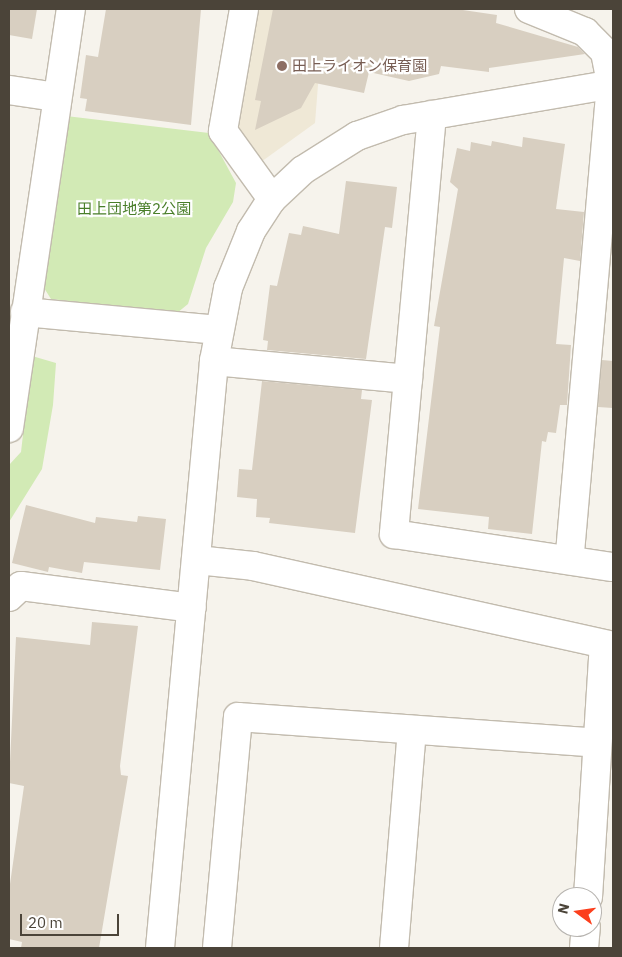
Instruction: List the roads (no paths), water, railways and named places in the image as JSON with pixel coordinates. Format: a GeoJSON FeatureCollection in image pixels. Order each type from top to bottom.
{"type":"FeatureCollection","features":[{"type":"Feature","properties":{"kind":"street"},"geometry":{"type":"LineString","coordinates":[[9,428],[56,97],[71,9]]}},
{"type":"Feature","properties":{"kind":"street"},"geometry":{"type":"LineString","coordinates":[[244,9],[223,131],[272,199]]}},
{"type":"Feature","properties":{"kind":"street"},"geometry":{"type":"LineString","coordinates":[[530,9],[585,32],[605,52],[612,84],[569,560]]}},
{"type":"Feature","properties":{"kind":"street"},"geometry":{"type":"LineString","coordinates":[[160,948],[214,361],[218,330],[236,260],[272,199],[332,148],[382,126],[432,115],[612,84]]}},
{"type":"Feature","properties":{"kind":"street"},"geometry":{"type":"LineString","coordinates":[[9,90],[56,97]]}},
{"type":"Feature","properties":{"kind":"street"},"geometry":{"type":"LineString","coordinates":[[432,115],[394,534],[613,567]]}},
{"type":"Feature","properties":{"kind":"street"},"geometry":{"type":"LineString","coordinates":[[25,312],[218,330]]}},
{"type":"Feature","properties":{"kind":"street"},"geometry":{"type":"LineString","coordinates":[[214,361],[408,379]]}},
{"type":"Feature","properties":{"kind":"street"},"geometry":{"type":"LineString","coordinates":[[197,560],[252,566],[609,645],[597,743],[602,862],[592,887]]}},
{"type":"Feature","properties":{"kind":"street"},"geometry":{"type":"LineString","coordinates":[[9,597],[21,586],[192,608]]}},
{"type":"Feature","properties":{"kind":"street"},"geometry":{"type":"LineString","coordinates":[[217,948],[238,717],[597,743]]}},
{"type":"Feature","properties":{"kind":"street"},"geometry":{"type":"LineString","coordinates":[[394,948],[412,730]]}},
{"type":"Feature","properties":{"kind":"place","name":"田上ライオン保育園"},"geometry":{"type":"Point","coordinates":[282,66]}},
{"type":"Feature","properties":{"kind":"park label","name":"田上団地第2公園"},"geometry":{"type":"Point","coordinates":[134,209]}}]}
